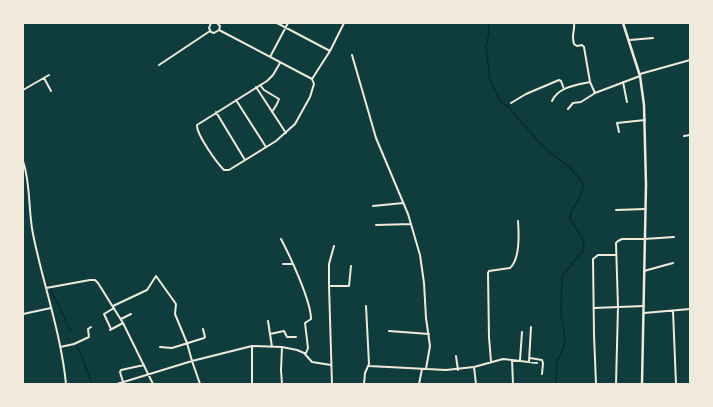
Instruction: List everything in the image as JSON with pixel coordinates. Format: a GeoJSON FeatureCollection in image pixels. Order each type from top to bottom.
{"type":"FeatureCollection","features":[{"type":"Feature","properties":{"kind":"street"},"geometry":{"type":"LineString","coordinates":[[210,31],[209,27],[211,23]]}},
{"type":"Feature","properties":{"kind":"street"},"geometry":{"type":"LineString","coordinates":[[217,23],[220,26],[219,30]]}},
{"type":"Feature","properties":{"kind":"street"},"geometry":{"type":"LineString","coordinates":[[276,23],[330,51]]}},
{"type":"Feature","properties":{"kind":"street"},"geometry":{"type":"LineString","coordinates":[[270,57],[288,23]]}},
{"type":"Feature","properties":{"kind":"street"},"geometry":{"type":"LineString","coordinates":[[312,79],[330,51],[344,23]]}},
{"type":"Feature","properties":{"kind":"street"},"geometry":{"type":"LineString","coordinates":[[574,23],[572,34],[574,44],[577,46],[582,45],[584,47],[590,82],[595,93]]}},
{"type":"Feature","properties":{"kind":"street"},"geometry":{"type":"LineString","coordinates":[[623,23],[630,40],[640,75],[644,101],[645,209],[642,384]]}},
{"type":"Feature","properties":{"kind":"street"},"geometry":{"type":"LineString","coordinates":[[159,65],[210,31],[214,33],[219,30]]}},
{"type":"Feature","properties":{"kind":"street"},"geometry":{"type":"LineString","coordinates":[[219,30],[312,79],[314,84],[310,97],[298,120],[286,133],[229,170],[224,170],[202,137],[196,127],[197,125],[271,78],[280,63]]}},
{"type":"Feature","properties":{"kind":"street"},"geometry":{"type":"LineString","coordinates":[[630,40],[653,38]]}},
{"type":"Feature","properties":{"kind":"street"},"geometry":{"type":"LineString","coordinates":[[352,55],[376,138],[404,203],[420,255],[430,346],[426,370]]}},
{"type":"Feature","properties":{"kind":"street"},"geometry":{"type":"LineString","coordinates":[[568,109],[570,105],[581,102],[595,93],[640,75],[690,60]]}},
{"type":"Feature","properties":{"kind":"street"},"geometry":{"type":"LineString","coordinates":[[23,90],[49,75]]}},
{"type":"Feature","properties":{"kind":"street"},"geometry":{"type":"LineString","coordinates":[[44,78],[51,91]]}},
{"type":"Feature","properties":{"kind":"street"},"geometry":{"type":"LineString","coordinates":[[511,103],[526,94],[559,80],[561,81],[564,90]]}},
{"type":"Feature","properties":{"kind":"street"},"geometry":{"type":"LineString","coordinates":[[552,101],[556,94],[564,90],[590,82]]}},
{"type":"Feature","properties":{"kind":"street"},"geometry":{"type":"LineString","coordinates":[[623,82],[626,102]]}},
{"type":"Feature","properties":{"kind":"street"},"geometry":{"type":"LineString","coordinates":[[260,85],[264,90],[279,100],[272,112]]}},
{"type":"Feature","properties":{"kind":"street"},"geometry":{"type":"LineString","coordinates":[[256,87],[286,133]]}},
{"type":"Feature","properties":{"kind":"street"},"geometry":{"type":"LineString","coordinates":[[260,92],[264,90]]}},
{"type":"Feature","properties":{"kind":"street"},"geometry":{"type":"LineString","coordinates":[[236,100],[266,147]]}},
{"type":"Feature","properties":{"kind":"street"},"geometry":{"type":"LineString","coordinates":[[216,112],[245,160]]}},
{"type":"Feature","properties":{"kind":"street"},"geometry":{"type":"LineString","coordinates":[[619,132],[617,123],[645,120]]}},
{"type":"Feature","properties":{"kind":"street"},"geometry":{"type":"LineString","coordinates":[[684,136],[690,135]]}},
{"type":"Feature","properties":{"kind":"street"},"geometry":{"type":"LineString","coordinates":[[23,161],[29,191],[31,224],[60,347],[66,384]]}},
{"type":"Feature","properties":{"kind":"street"},"geometry":{"type":"LineString","coordinates":[[373,206],[404,203]]}},
{"type":"Feature","properties":{"kind":"street"},"geometry":{"type":"LineString","coordinates":[[616,210],[645,209]]}},
{"type":"Feature","properties":{"kind":"street"},"geometry":{"type":"LineString","coordinates":[[491,362],[488,273],[510,268],[514,263],[518,244],[518,220]]}},
{"type":"Feature","properties":{"kind":"street"},"geometry":{"type":"LineString","coordinates":[[376,225],[411,224]]}},
{"type":"Feature","properties":{"kind":"street"},"geometry":{"type":"LineString","coordinates":[[616,384],[618,307],[616,243],[620,239],[674,237]]}},
{"type":"Feature","properties":{"kind":"street"},"geometry":{"type":"LineString","coordinates":[[281,239],[306,297],[312,319],[305,323],[308,348],[306,353],[304,353]]}},
{"type":"Feature","properties":{"kind":"street"},"geometry":{"type":"LineString","coordinates":[[332,384],[329,264],[334,246]]}},
{"type":"Feature","properties":{"kind":"street"},"geometry":{"type":"LineString","coordinates":[[596,384],[593,262],[594,257],[598,255],[616,255]]}},
{"type":"Feature","properties":{"kind":"street"},"geometry":{"type":"LineString","coordinates":[[644,271],[673,263]]}},
{"type":"Feature","properties":{"kind":"street"},"geometry":{"type":"LineString","coordinates":[[284,264],[293,264]]}},
{"type":"Feature","properties":{"kind":"street"},"geometry":{"type":"LineString","coordinates":[[329,286],[349,286],[351,266]]}},
{"type":"Feature","properties":{"kind":"street"},"geometry":{"type":"LineString","coordinates":[[123,323],[110,329],[104,314],[114,307],[147,290],[156,276],[176,304],[175,314],[187,343],[200,384]]}},
{"type":"Feature","properties":{"kind":"street"},"geometry":{"type":"LineString","coordinates":[[46,288],[95,280],[121,319],[153,384]]}},
{"type":"Feature","properties":{"kind":"street"},"geometry":{"type":"LineString","coordinates":[[364,384],[365,373],[369,366],[366,306]]}},
{"type":"Feature","properties":{"kind":"street"},"geometry":{"type":"LineString","coordinates":[[594,308],[644,306]]}},
{"type":"Feature","properties":{"kind":"street"},"geometry":{"type":"LineString","coordinates":[[23,314],[51,308]]}},
{"type":"Feature","properties":{"kind":"street"},"geometry":{"type":"LineString","coordinates":[[644,312],[690,309]]}},
{"type":"Feature","properties":{"kind":"street"},"geometry":{"type":"LineString","coordinates":[[673,311],[676,384]]}},
{"type":"Feature","properties":{"kind":"street"},"geometry":{"type":"LineString","coordinates":[[121,319],[131,314]]}},
{"type":"Feature","properties":{"kind":"street"},"geometry":{"type":"LineString","coordinates":[[268,321],[272,347]]}},
{"type":"Feature","properties":{"kind":"street"},"geometry":{"type":"LineString","coordinates":[[60,347],[74,344],[90,337],[88,330],[91,327]]}},
{"type":"Feature","properties":{"kind":"street"},"geometry":{"type":"LineString","coordinates":[[530,360],[531,327]]}},
{"type":"Feature","properties":{"kind":"street"},"geometry":{"type":"LineString","coordinates":[[160,347],[172,348],[205,337],[203,329]]}},
{"type":"Feature","properties":{"kind":"street"},"geometry":{"type":"LineString","coordinates":[[270,334],[284,331],[287,337],[296,338]]}},
{"type":"Feature","properties":{"kind":"street"},"geometry":{"type":"LineString","coordinates":[[390,331],[429,334]]}},
{"type":"Feature","properties":{"kind":"street"},"geometry":{"type":"LineString","coordinates":[[520,360],[522,332]]}},
{"type":"Feature","properties":{"kind":"street"},"geometry":{"type":"LineString","coordinates":[[117,384],[192,361],[252,346],[282,347],[297,350],[304,353],[312,362],[331,365]]}},
{"type":"Feature","properties":{"kind":"street"},"geometry":{"type":"LineString","coordinates":[[252,346],[252,384]]}},
{"type":"Feature","properties":{"kind":"street"},"geometry":{"type":"LineString","coordinates":[[282,347],[282,384]]}},
{"type":"Feature","properties":{"kind":"street"},"geometry":{"type":"LineString","coordinates":[[456,356],[458,370]]}},
{"type":"Feature","properties":{"kind":"street"},"geometry":{"type":"LineString","coordinates":[[369,366],[426,370],[458,370],[504,359],[542,360],[542,374]]}},
{"type":"Feature","properties":{"kind":"street"},"geometry":{"type":"LineString","coordinates":[[512,360],[513,384]]}},
{"type":"Feature","properties":{"kind":"street"},"geometry":{"type":"LineString","coordinates":[[530,360],[536,363]]}},
{"type":"Feature","properties":{"kind":"street"},"geometry":{"type":"LineString","coordinates":[[123,382],[120,372],[121,370],[144,365]]}},
{"type":"Feature","properties":{"kind":"street"},"geometry":{"type":"LineString","coordinates":[[474,367],[476,384]]}},
{"type":"Feature","properties":{"kind":"street"},"geometry":{"type":"LineString","coordinates":[[419,384],[422,369]]}},
{"type":"Feature","properties":{"kind":"waterway"},"geometry":{"type":"LineString","coordinates":[[488,23],[489,33],[486,46],[490,81],[501,102],[510,108],[538,142],[571,169],[582,181],[583,187],[571,212],[570,219],[581,236],[584,244],[583,251],[562,276],[561,313],[565,337],[564,347],[557,361],[556,384]]}},
{"type":"Feature","properties":{"kind":"waterway"},"geometry":{"type":"LineString","coordinates":[[51,290],[70,330]]}},
{"type":"Feature","properties":{"kind":"waterway"},"geometry":{"type":"LineString","coordinates":[[77,345],[92,384]]}}]}
